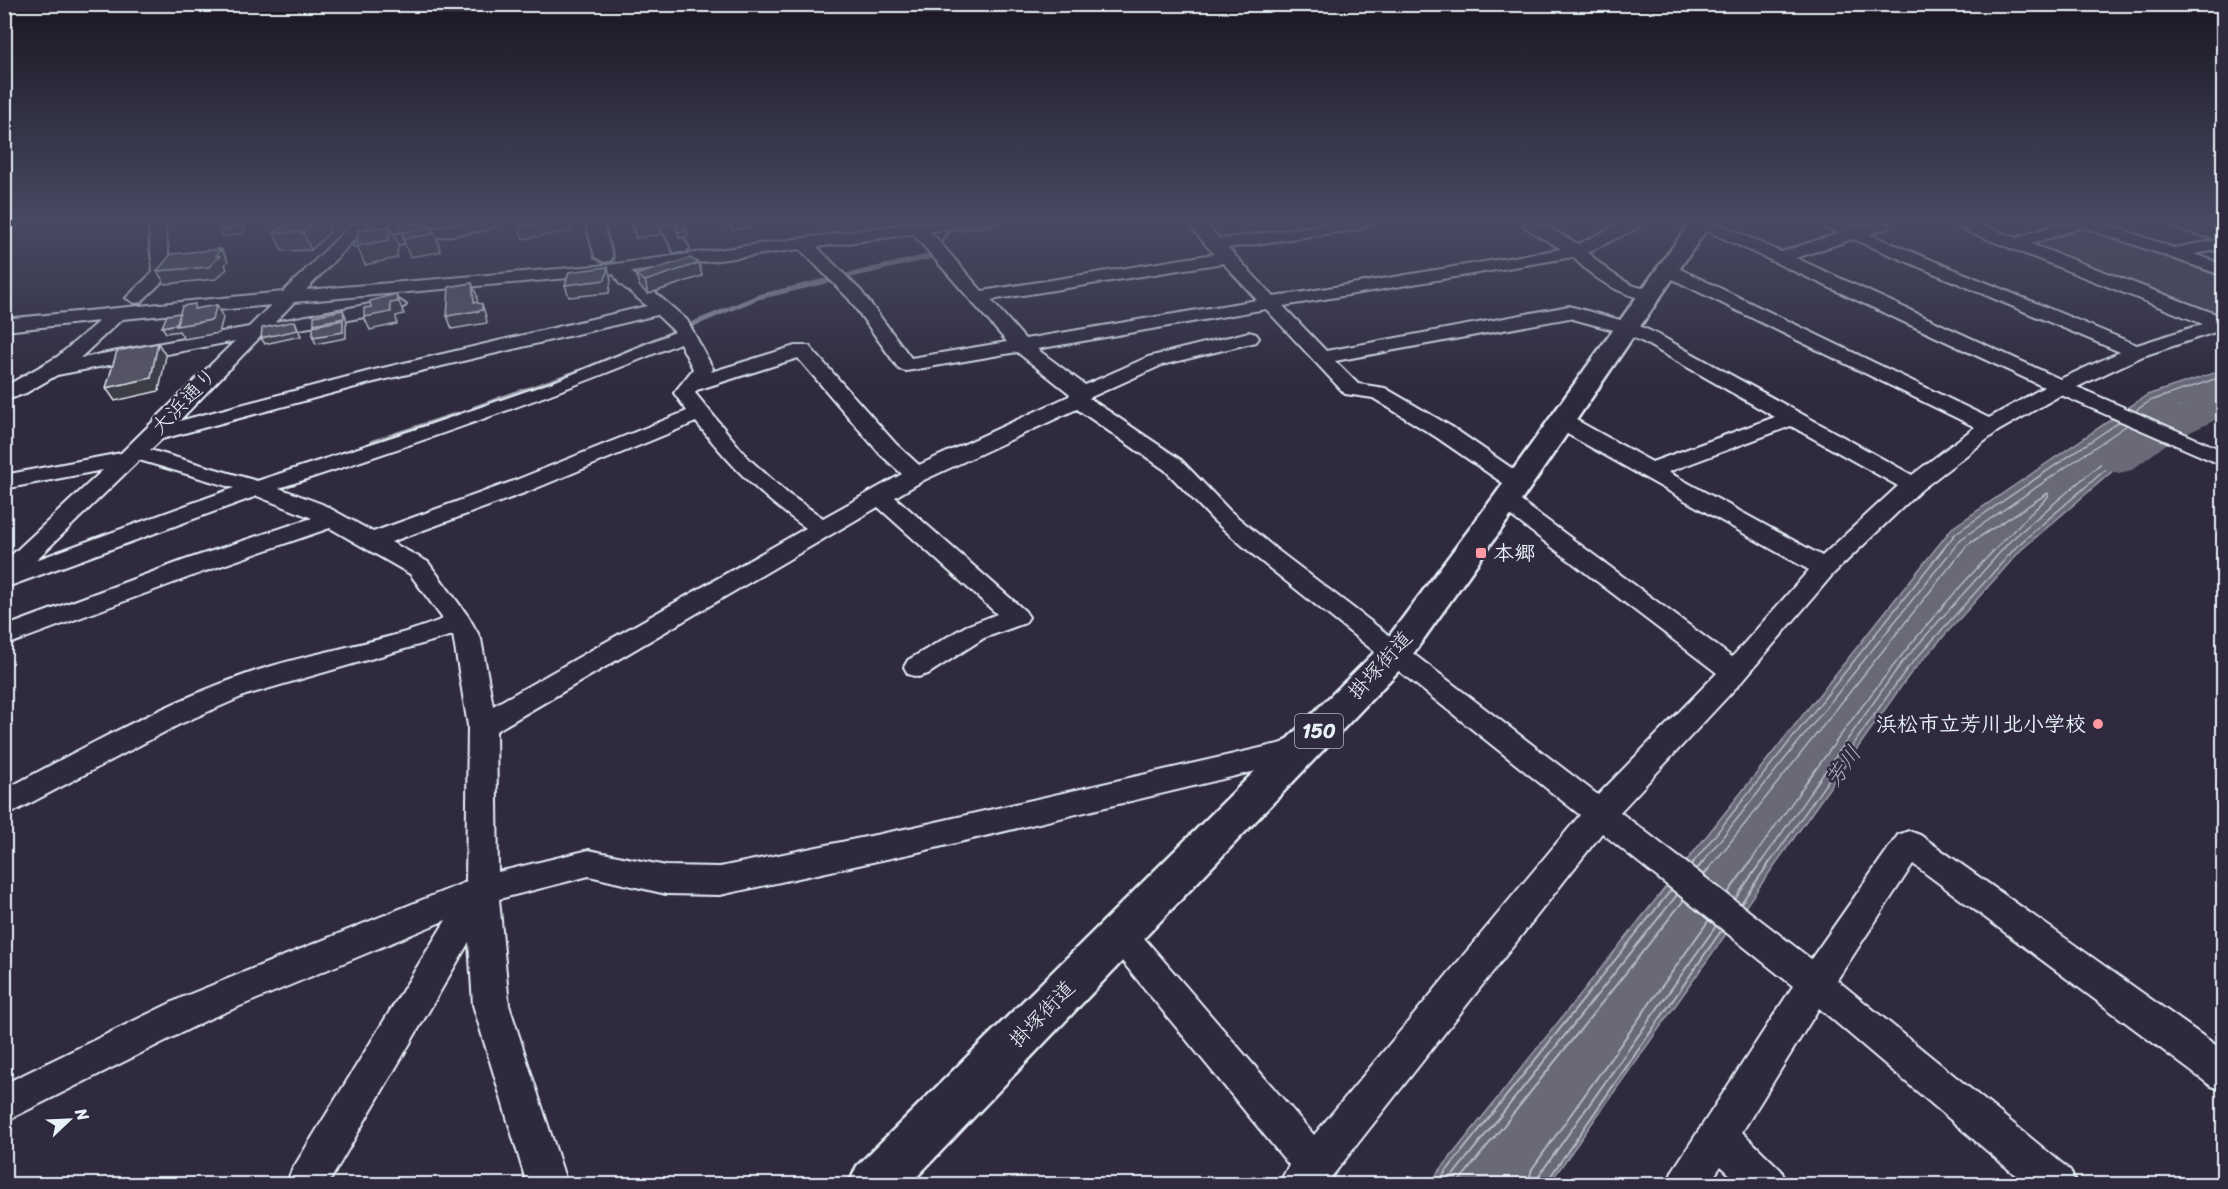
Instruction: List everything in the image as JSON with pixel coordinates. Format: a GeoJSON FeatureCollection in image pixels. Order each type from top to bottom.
{"type":"FeatureCollection","features":[{"type":"Feature","properties":{"kind":"highway","name":"掛塚街道"},"geometry":{"type":"LineString","coordinates":[[875,1185],[1396,652],[1661,279]]}},
{"type":"Feature","properties":{"kind":"street"},"geometry":{"type":"LineString","coordinates":[[135,298],[155,279]]}},
{"type":"Feature","properties":{"kind":"street","name":"大浜通り"},"geometry":{"type":"LineString","coordinates":[[4,576],[154,434],[251,332],[305,279]]}},
{"type":"Feature","properties":{"kind":"street"},"geometry":{"type":"LineString","coordinates":[[4,311],[356,279]]}},
{"type":"Feature","properties":{"kind":"street"},"geometry":{"type":"LineString","coordinates":[[4,326],[478,279]]}},
{"type":"Feature","properties":{"kind":"street"},"geometry":{"type":"LineString","coordinates":[[626,279],[680,324],[703,369],[684,393],[740,464],[780,499],[824,530]]}},
{"type":"Feature","properties":{"kind":"street"},"geometry":{"type":"LineString","coordinates":[[839,279],[855,295],[906,365],[1407,279]]}},
{"type":"Feature","properties":{"kind":"street"},"geometry":{"type":"LineString","coordinates":[[963,279],[1020,345],[1080,396],[1173,465],[1222,516],[1267,554],[1396,652],[1815,982],[2056,1185]]}},
{"type":"Feature","properties":{"kind":"street"},"geometry":{"type":"LineString","coordinates":[[978,297],[1071,279]]}},
{"type":"Feature","properties":{"kind":"street"},"geometry":{"type":"LineString","coordinates":[[1247,279],[1352,390],[1378,392],[1444,432],[1512,492],[1734,672]]}},
{"type":"Feature","properties":{"kind":"street"},"geometry":{"type":"LineString","coordinates":[[1611,279],[1626,289],[1659,283],[1990,426]]}},
{"type":"Feature","properties":{"kind":"street"},"geometry":{"type":"LineString","coordinates":[[1831,279],[2081,397],[2223,459]]}},
{"type":"Feature","properties":{"kind":"street"},"geometry":{"type":"LineString","coordinates":[[1966,279],[2136,352]]}},
{"type":"Feature","properties":{"kind":"street"},"geometry":{"type":"LineString","coordinates":[[2109,279],[2222,324]]}},
{"type":"Feature","properties":{"kind":"street"},"geometry":{"type":"LineString","coordinates":[[50,370],[417,301],[427,297],[433,285]]}},
{"type":"Feature","properties":{"kind":"street"},"geometry":{"type":"LineString","coordinates":[[154,434],[370,377],[662,308]]}},
{"type":"Feature","properties":{"kind":"street"},"geometry":{"type":"LineString","coordinates":[[1321,358],[1569,312],[1628,328],[1913,485]]}},
{"type":"Feature","properties":{"kind":"street"},"geometry":{"type":"LineString","coordinates":[[4,395],[50,370],[107,326],[116,314]]}},
{"type":"Feature","properties":{"kind":"street"},"geometry":{"type":"LineString","coordinates":[[1120,934],[1307,1175],[1613,823],[1734,672],[1824,568],[1913,485],[1990,426],[2060,387],[2136,352],[2222,324]]}},
{"type":"Feature","properties":{"kind":"street"},"geometry":{"type":"LineString","coordinates":[[4,580],[257,488],[456,424],[563,385],[684,335]]}},
{"type":"Feature","properties":{"kind":"street"},"geometry":{"type":"LineString","coordinates":[[482,726],[916,475],[1155,361],[1249,338]]}},
{"type":"Feature","properties":{"kind":"street"},"geometry":{"type":"LineString","coordinates":[[691,385],[802,350],[888,449],[916,475]]}},
{"type":"Feature","properties":{"kind":"street"},"geometry":{"type":"LineString","coordinates":[[372,541],[519,487],[575,462],[700,413]]}},
{"type":"Feature","properties":{"kind":"street"},"geometry":{"type":"LineString","coordinates":[[1649,471],[1792,417]]}},
{"type":"Feature","properties":{"kind":"street"},"geometry":{"type":"LineString","coordinates":[[1561,421],[1824,568]]}},
{"type":"Feature","properties":{"kind":"street"},"geometry":{"type":"LineString","coordinates":[[4,482],[129,456],[257,488],[314,509],[419,567],[459,622],[468,639],[482,726],[482,890],[491,1005],[547,1185]]}},
{"type":"Feature","properties":{"kind":"street"},"geometry":{"type":"LineString","coordinates":[[880,496],[1016,617],[975,632],[918,667]]}},
{"type":"Feature","properties":{"kind":"street"},"geometry":{"type":"LineString","coordinates":[[4,637],[194,566],[332,519]]}},
{"type":"Feature","properties":{"kind":"street"},"geometry":{"type":"LineString","coordinates":[[4,805],[156,722],[271,677],[429,636],[459,622]]}},
{"type":"Feature","properties":{"kind":"street"},"geometry":{"type":"LineString","coordinates":[[4,1104],[196,1008],[482,890],[589,863],[666,879],[720,881],[914,840],[1300,750]]}},
{"type":"Feature","properties":{"kind":"street"},"geometry":{"type":"LineString","coordinates":[[1687,1185],[1815,982],[1909,844],[2223,1073]]}},
{"type":"Feature","properties":{"kind":"street"},"geometry":{"type":"LineString","coordinates":[[306,1185],[482,890]]}},
{"type":"Feature","properties":{"kind":"street"},"geometry":{"type":"LineString","coordinates":[[1719,1136],[1767,1185]]}},
{"type":"Feature","properties":{"kind":"shaded area"},"geometry":{"type":"Polygon","coordinates":[[[2119,279],[2223,279],[2223,315],[2218,316],[2119,279]]]}},
{"type":"Feature","properties":{"kind":"water"},"geometry":{"type":"Polygon","coordinates":[[[2223,370],[2223,399],[2180,413],[2021,550],[1910,674],[1549,1184],[1429,1184],[1952,528],[2147,395],[2223,370]]]}},
{"type":"Feature","properties":{"kind":"building"},"geometry":{"type":"Polygon","coordinates":[[[567,279],[605,279],[605,280],[565,285],[567,279]]]}},
{"type":"Feature","properties":{"kind":"building"},"geometry":{"type":"Polygon","coordinates":[[[472,283],[474,302],[482,304],[482,310],[447,316],[449,287],[472,283]]]}},
{"type":"Feature","properties":{"kind":"building"},"geometry":{"type":"Polygon","coordinates":[[[396,294],[398,302],[390,303],[391,312],[364,317],[364,308],[371,307],[370,301],[396,294]]]}},
{"type":"Feature","properties":{"kind":"building"},"geometry":{"type":"Polygon","coordinates":[[[195,304],[194,309],[217,305],[212,320],[176,326],[182,306],[195,304]]]}},
{"type":"Feature","properties":{"kind":"building"},"geometry":{"type":"Polygon","coordinates":[[[343,310],[344,318],[314,324],[314,316],[343,310]]]}},
{"type":"Feature","properties":{"kind":"building"},"geometry":{"type":"Polygon","coordinates":[[[180,313],[177,324],[162,327],[167,315],[180,313]]]}},
{"type":"Feature","properties":{"kind":"building"},"geometry":{"type":"Polygon","coordinates":[[[343,320],[343,332],[313,337],[313,326],[343,320]]]}},
{"type":"Feature","properties":{"kind":"building"},"geometry":{"type":"Polygon","coordinates":[[[295,321],[298,330],[261,338],[262,328],[295,321]]]}},
{"type":"Feature","properties":{"kind":"building"},"geometry":{"type":"Polygon","coordinates":[[[158,343],[151,378],[106,388],[117,351],[158,343]]]}},
{"type":"Feature","properties":{"kind":"waterway"},"geometry":{"type":"LineString","coordinates":[[521,392],[583,370],[758,297],[832,279]]}},
{"type":"Feature","properties":{"kind":"waterway"},"geometry":{"type":"LineString","coordinates":[[475,409],[525,391]]}},
{"type":"Feature","properties":{"kind":"waterway","name":"芳川"},"geometry":{"type":"LineString","coordinates":[[2119,462],[2168,427],[2224,403]]}},
{"type":"Feature","properties":{"kind":"waterway"},"geometry":{"type":"LineString","coordinates":[[373,443],[458,415]]}},
{"type":"Feature","properties":{"kind":"place","name":"本郷"},"geometry":{"type":"Point","coordinates":[1481,553]}},
{"type":"Feature","properties":{"kind":"place","name":"浜松市立芳川北小学校"},"geometry":{"type":"Point","coordinates":[2098,724]}}]}
